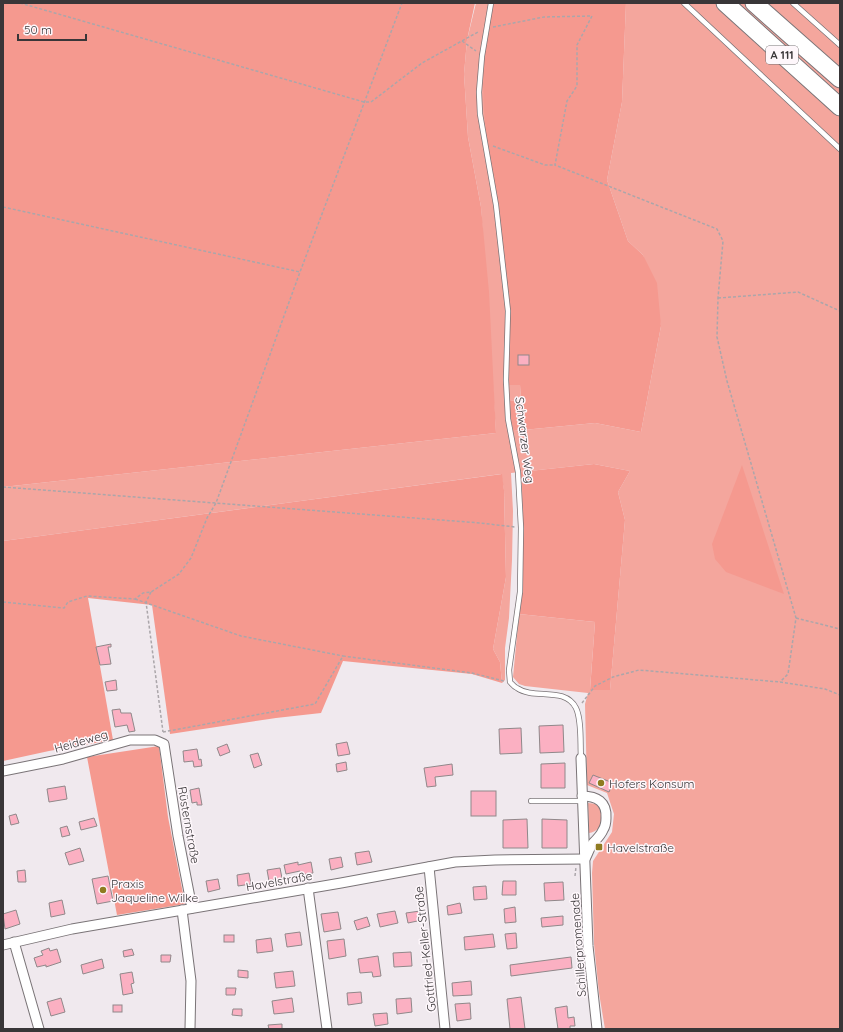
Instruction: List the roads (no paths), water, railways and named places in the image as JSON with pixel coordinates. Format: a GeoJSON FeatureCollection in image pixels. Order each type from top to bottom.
{"type":"FeatureCollection","features":[{"type":"Feature","properties":{"kind":"highway","name":"A 111"},"geometry":{"type":"LineString","coordinates":[[725,3],[840,106]]}},
{"type":"Feature","properties":{"kind":"highway","name":"A 111"},"geometry":{"type":"LineString","coordinates":[[754,3],[840,79]]}},
{"type":"Feature","properties":{"kind":"street","name":"Heideweg"},"geometry":{"type":"LineString","coordinates":[[3,771],[63,759],[130,740],[155,740],[164,744]]}},
{"type":"Feature","properties":{"kind":"street","name":"Rüsternstraße"},"geometry":{"type":"LineString","coordinates":[[164,744],[178,836],[192,908]]}},
{"type":"Feature","properties":{"kind":"street","name":"Schillerpromenade"},"geometry":{"type":"LineString","coordinates":[[581,758],[588,946],[597,1029]]}},
{"type":"Feature","properties":{"kind":"street"},"geometry":{"type":"LineString","coordinates":[[582,798],[588,796],[602,801],[605,806],[606,816],[604,829],[592,845],[585,858]]}},
{"type":"Feature","properties":{"kind":"street","name":"Havelstraße"},"geometry":{"type":"LineString","coordinates":[[3,945],[72,929],[470,860],[585,858]]}},
{"type":"Feature","properties":{"kind":"street","name":"Gottfried-Keller-Straße"},"geometry":{"type":"LineString","coordinates":[[429,867],[445,1029]]}},
{"type":"Feature","properties":{"kind":"street"},"geometry":{"type":"LineString","coordinates":[[308,888],[327,1029]]}},
{"type":"Feature","properties":{"kind":"street"},"geometry":{"type":"LineString","coordinates":[[182,910],[191,981],[190,1029]]}},
{"type":"Feature","properties":{"kind":"street"},"geometry":{"type":"LineString","coordinates":[[14,942],[39,1029]]}},
{"type":"Feature","properties":{"kind":"lane","name":"Schwarzer Weg"},"geometry":{"type":"LineString","coordinates":[[491,3],[482,56],[479,92],[480,114],[496,205],[508,311],[506,380],[508,419],[518,472],[521,528],[520,592],[509,670],[510,682],[517,689],[527,692],[563,696],[572,702],[577,709],[579,720],[581,758]]}},
{"type":"Feature","properties":{"kind":"lane"},"geometry":{"type":"LineString","coordinates":[[684,3],[840,149]]}},
{"type":"Feature","properties":{"kind":"lane"},"geometry":{"type":"LineString","coordinates":[[793,3],[840,45]]}},
{"type":"Feature","properties":{"kind":"lane"},"geometry":{"type":"LineString","coordinates":[[530,801],[582,798]]}},
{"type":"Feature","properties":{"kind":"place","name":"Hofers Konsum"},"geometry":{"type":"Point","coordinates":[601,783]}},
{"type":"Feature","properties":{"kind":"place","name":"Havelstraße"},"geometry":{"type":"Point","coordinates":[599,847]}},
{"type":"Feature","properties":{"kind":"place","name":"Praxis Jaqueline Wilke"},"geometry":{"type":"Point","coordinates":[103,890]}}]}
